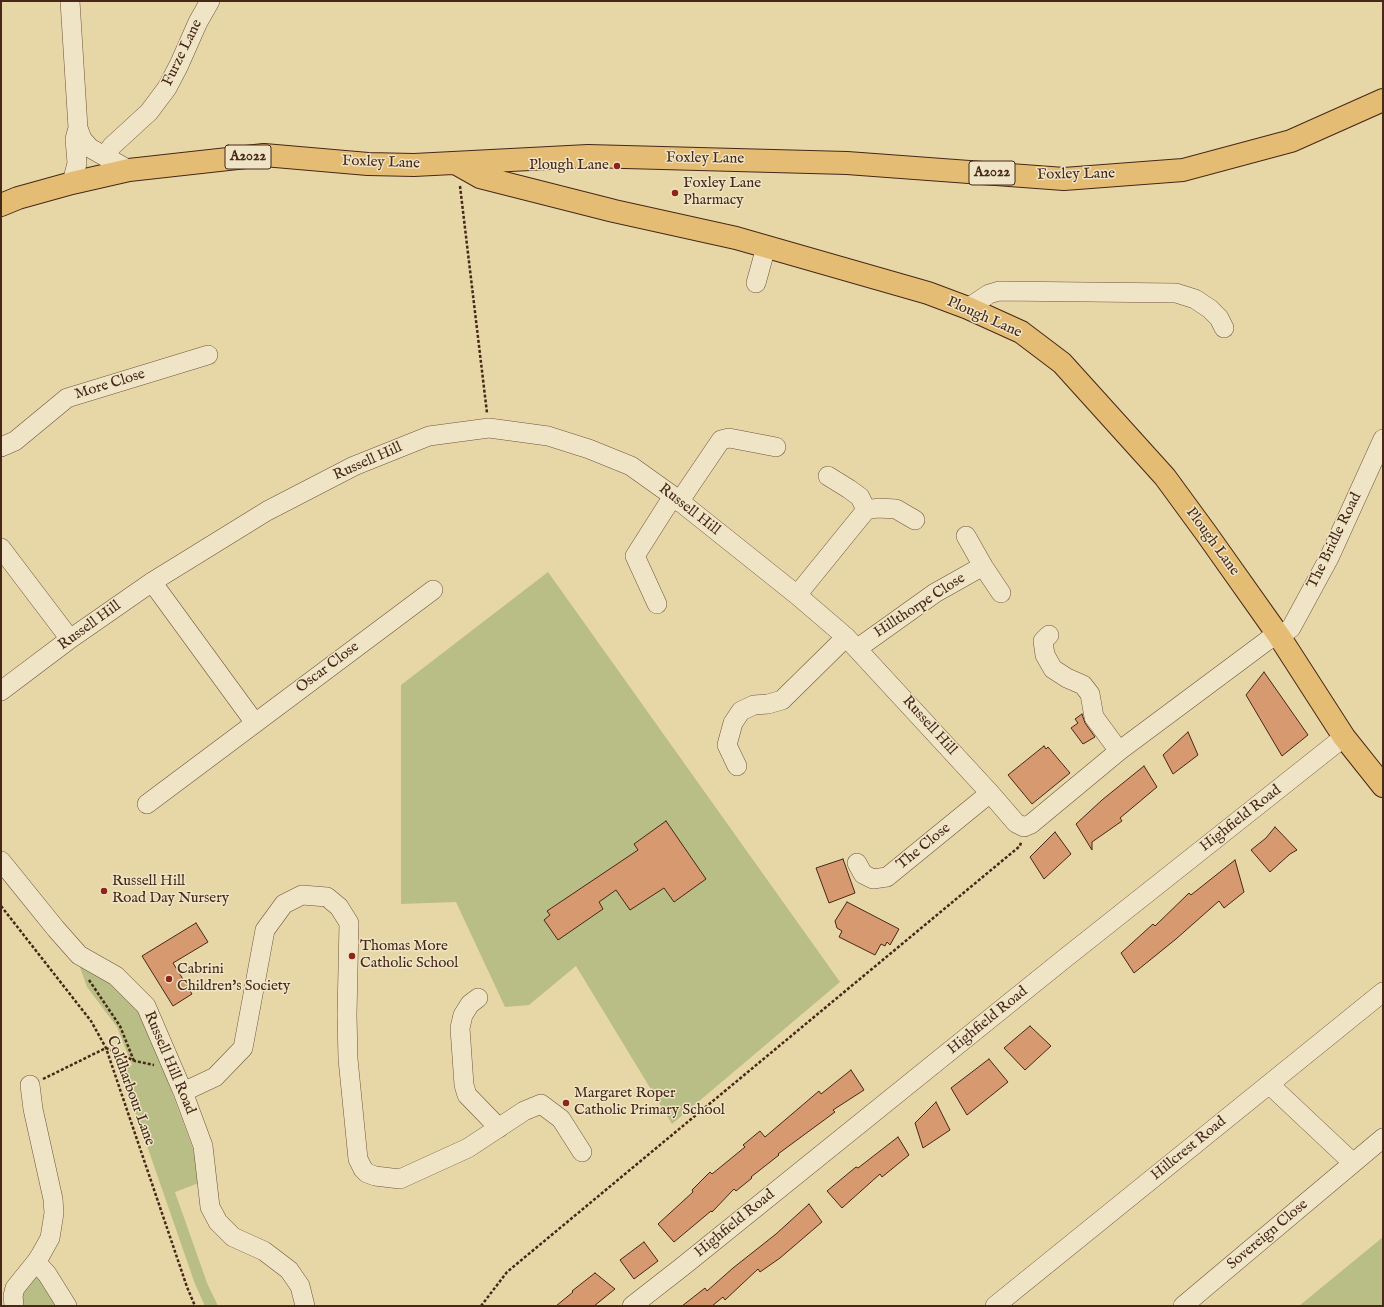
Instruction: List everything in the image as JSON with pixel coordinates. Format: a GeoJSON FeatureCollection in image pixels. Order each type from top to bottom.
{"type":"FeatureCollection","features":[{"type":"Feature","properties":{"kind":"main road","name":"Foxley Lane"},"geometry":{"type":"LineString","coordinates":[[7,200],[128,170],[264,155],[368,164],[414,165],[457,164],[588,156],[847,163],[1064,179],[1183,170],[1291,140],[1383,100]]}},
{"type":"Feature","properties":{"kind":"main road","name":"Plough Lane"},"geometry":{"type":"LineString","coordinates":[[457,164],[480,177],[600,207],[736,238],[928,293],[968,308],[1021,332],[1062,363],[1165,477],[1279,636],[1344,737],[1383,786]]}},
{"type":"Feature","properties":{"kind":"street"},"geometry":{"type":"LineString","coordinates":[[70,1],[78,128],[75,138],[77,163],[72,183]]}},
{"type":"Feature","properties":{"kind":"street","name":"Furze Lane"},"geometry":{"type":"LineString","coordinates":[[105,156],[112,146],[149,112],[166,88],[180,66],[198,22],[210,1]]}},
{"type":"Feature","properties":{"kind":"street"},"geometry":{"type":"LineString","coordinates":[[78,128],[85,143],[128,170]]}},
{"type":"Feature","properties":{"kind":"street"},"geometry":{"type":"LineString","coordinates":[[756,282],[766,247]]}},
{"type":"Feature","properties":{"kind":"street"},"geometry":{"type":"LineString","coordinates":[[968,308],[989,294],[999,291],[1176,293],[1195,299],[1210,309],[1219,318],[1224,328]]}},
{"type":"Feature","properties":{"kind":"street","name":"More Close"},"geometry":{"type":"LineString","coordinates":[[1,447],[15,441],[67,398],[208,355]]}},
{"type":"Feature","properties":{"kind":"street","name":"Russell Hill"},"geometry":{"type":"LineString","coordinates":[[1,691],[70,639],[152,582],[267,511],[354,466],[429,436],[489,428],[548,436],[589,449],[631,466],[676,499],[797,595],[852,643],[1016,823],[1024,827]]}},
{"type":"Feature","properties":{"kind":"street"},"geometry":{"type":"LineString","coordinates":[[657,604],[635,556],[676,499],[721,440],[729,438],[776,447]]}},
{"type":"Feature","properties":{"kind":"street","name":"The Bridle Road"},"geometry":{"type":"LineString","coordinates":[[1279,636],[1291,628],[1329,558],[1383,439]]}},
{"type":"Feature","properties":{"kind":"street"},"geometry":{"type":"LineString","coordinates":[[828,476],[860,497],[866,510]]}},
{"type":"Feature","properties":{"kind":"street"},"geometry":{"type":"LineString","coordinates":[[797,595],[866,510],[878,508],[896,509],[915,520]]}},
{"type":"Feature","properties":{"kind":"street","name":"Hillthorpe Close"},"geometry":{"type":"LineString","coordinates":[[966,536],[983,566],[1002,593]]}},
{"type":"Feature","properties":{"kind":"street"},"geometry":{"type":"LineString","coordinates":[[1,548],[70,639]]}},
{"type":"Feature","properties":{"kind":"street","name":"Hillthorpe Close"},"geometry":{"type":"LineString","coordinates":[[737,766],[727,745],[733,722],[741,711],[754,705],[768,704],[782,700],[852,643],[983,566]]}},
{"type":"Feature","properties":{"kind":"street"},"geometry":{"type":"LineString","coordinates":[[152,582],[255,723]]}},
{"type":"Feature","properties":{"kind":"street","name":"Oscar Close"},"geometry":{"type":"LineString","coordinates":[[147,804],[433,590]]}},
{"type":"Feature","properties":{"kind":"street"},"geometry":{"type":"LineString","coordinates":[[1049,635],[1043,642],[1045,655],[1054,669],[1067,678],[1083,685],[1090,694],[1094,717],[1119,751]]}},
{"type":"Feature","properties":{"kind":"street"},"geometry":{"type":"LineString","coordinates":[[1024,827],[1031,824],[1119,751],[1268,640],[1279,636]]}},
{"type":"Feature","properties":{"kind":"street","name":"Highfield Road"},"geometry":{"type":"LineString","coordinates":[[632,1306],[688,1263],[1076,950],[1344,737]]}},
{"type":"Feature","properties":{"kind":"street","name":"The Close"},"geometry":{"type":"LineString","coordinates":[[857,863],[863,874],[873,879],[887,877],[990,793]]}},
{"type":"Feature","properties":{"kind":"street","name":"Russell Hill Road"},"geometry":{"type":"LineString","coordinates":[[1,861],[56,929],[79,954],[116,976],[146,1006],[183,1092],[203,1146],[210,1207],[218,1222],[233,1237],[264,1251],[289,1270],[300,1286],[305,1306]]}},
{"type":"Feature","properties":{"kind":"street"},"geometry":{"type":"LineString","coordinates":[[183,1092],[215,1077],[243,1048],[265,930],[284,904],[302,894],[327,897],[339,907],[349,923],[347,1015],[348,1059],[358,1159],[363,1169],[367,1173],[375,1176],[400,1179],[468,1148],[524,1111],[541,1104],[561,1119],[582,1152]]}},
{"type":"Feature","properties":{"kind":"street","name":"Hillcrest Road"},"geometry":{"type":"LineString","coordinates":[[995,1306],[1383,992]]}},
{"type":"Feature","properties":{"kind":"street"},"geometry":{"type":"LineString","coordinates":[[478,998],[470,1004],[463,1015],[460,1028],[464,1085],[467,1095],[499,1128]]}},
{"type":"Feature","properties":{"kind":"street"},"geometry":{"type":"LineString","coordinates":[[1268,1084],[1353,1163]]}},
{"type":"Feature","properties":{"kind":"street"},"geometry":{"type":"LineString","coordinates":[[14,1306],[13,1296],[15,1288],[36,1262],[50,1238],[54,1213],[53,1199],[33,1109],[30,1085]]}},
{"type":"Feature","properties":{"kind":"street","name":"Sovereign Close"},"geometry":{"type":"LineString","coordinates":[[1184,1306],[1383,1138]]}},
{"type":"Feature","properties":{"kind":"street"},"geometry":{"type":"LineString","coordinates":[[36,1262],[47,1274],[67,1306]]}},
{"type":"Feature","properties":{"kind":"path"},"geometry":{"type":"LineString","coordinates":[[457,164],[489,428]]}},
{"type":"Feature","properties":{"kind":"path"},"geometry":{"type":"LineString","coordinates":[[481,1306],[507,1272],[1020,846],[1024,827]]}},
{"type":"Feature","properties":{"kind":"path","name":"Coldharbour Lane"},"geometry":{"type":"LineString","coordinates":[[1,906],[91,1021],[106,1048],[187,1287],[195,1306]]}},
{"type":"Feature","properties":{"kind":"path"},"geometry":{"type":"LineString","coordinates":[[89,979],[91,985],[120,1026],[135,1061]]}},
{"type":"Feature","properties":{"kind":"path"},"geometry":{"type":"LineString","coordinates":[[30,1085],[106,1048],[135,1061],[173,1068]]}},
{"type":"Feature","properties":{"kind":"green space"},"geometry":{"type":"Polygon","coordinates":[[[548,572],[840,982],[672,1124],[576,966],[529,1005],[505,1007],[456,902],[401,904],[401,685],[548,572]]]}},
{"type":"Feature","properties":{"kind":"green space"},"geometry":{"type":"Polygon","coordinates":[[[77,959],[112,981],[140,1009],[193,1149],[199,1183],[175,1192],[207,1283],[218,1306],[205,1306],[195,1284],[120,1068],[132,1065],[117,1027],[87,987],[77,959]]]}},
{"type":"Feature","properties":{"kind":"green space"},"geometry":{"type":"Polygon","coordinates":[[[1383,1237],[1383,1306],[1299,1306],[1383,1237]]]}},
{"type":"Feature","properties":{"kind":"green space"},"geometry":{"type":"Polygon","coordinates":[[[37,1273],[62,1306],[21,1306],[20,1290],[37,1273]]]}},
{"type":"Feature","properties":{"kind":"building"},"geometry":{"type":"Polygon","coordinates":[[[1264,672],[1308,735],[1282,756],[1246,695],[1264,672]]]}},
{"type":"Feature","properties":{"kind":"building"},"geometry":{"type":"Polygon","coordinates":[[[1082,714],[1085,723],[1095,737],[1083,744],[1071,728],[1078,723],[1075,719],[1082,714]]]}},
{"type":"Feature","properties":{"kind":"building"},"geometry":{"type":"Polygon","coordinates":[[[1188,732],[1198,755],[1173,774],[1163,755],[1188,732]]]}},
{"type":"Feature","properties":{"kind":"building"},"geometry":{"type":"Polygon","coordinates":[[[1044,746],[1046,749],[1048,747],[1070,773],[1032,804],[1008,775],[1044,746]]]}},
{"type":"Feature","properties":{"kind":"building"},"geometry":{"type":"Polygon","coordinates":[[[1144,766],[1157,787],[1120,818],[1122,821],[1092,842],[1092,850],[1076,824],[1102,800],[1144,766]]]}},
{"type":"Feature","properties":{"kind":"building"},"geometry":{"type":"Polygon","coordinates":[[[666,821],[706,879],[674,902],[664,888],[630,910],[616,890],[599,902],[603,909],[558,940],[544,920],[550,915],[547,911],[638,850],[634,844],[666,821]]]}},
{"type":"Feature","properties":{"kind":"building"},"geometry":{"type":"Polygon","coordinates":[[[1275,827],[1297,850],[1290,854],[1270,872],[1251,850],[1266,838],[1275,827]]]}},
{"type":"Feature","properties":{"kind":"building"},"geometry":{"type":"Polygon","coordinates":[[[1055,832],[1071,854],[1044,879],[1030,857],[1055,832]]]}},
{"type":"Feature","properties":{"kind":"building"},"geometry":{"type":"Polygon","coordinates":[[[843,859],[855,893],[829,903],[816,868],[843,859]]]}},
{"type":"Feature","properties":{"kind":"building"},"geometry":{"type":"Polygon","coordinates":[[[1235,860],[1244,892],[1224,908],[1219,901],[1176,939],[1134,973],[1121,953],[1153,924],[1155,926],[1189,893],[1191,895],[1235,860]]]}},
{"type":"Feature","properties":{"kind":"building"},"geometry":{"type":"Polygon","coordinates":[[[847,902],[899,929],[890,945],[887,942],[885,946],[881,944],[875,955],[839,937],[842,931],[837,928],[835,921],[847,902]]]}},
{"type":"Feature","properties":{"kind":"building","name":"Cabrini Children's Society"},"geometry":{"type":"Polygon","coordinates":[[[196,923],[208,942],[173,963],[192,994],[173,1006],[142,956],[196,923]]]}},
{"type":"Feature","properties":{"kind":"building"},"geometry":{"type":"Polygon","coordinates":[[[1030,1026],[1051,1046],[1025,1070],[1004,1048],[1030,1026]]]}},
{"type":"Feature","properties":{"kind":"building"},"geometry":{"type":"Polygon","coordinates":[[[989,1059],[1008,1082],[967,1115],[951,1088],[989,1059]]]}},
{"type":"Feature","properties":{"kind":"building"},"geometry":{"type":"Polygon","coordinates":[[[851,1070],[864,1090],[833,1110],[835,1112],[778,1154],[779,1155],[736,1191],[734,1189],[712,1212],[711,1211],[674,1242],[658,1224],[693,1192],[692,1190],[710,1172],[712,1174],[745,1147],[743,1145],[760,1131],[765,1137],[819,1091],[821,1094],[851,1070]]]}},
{"type":"Feature","properties":{"kind":"building"},"geometry":{"type":"Polygon","coordinates":[[[936,1102],[950,1130],[923,1148],[915,1123],[936,1102]]]}},
{"type":"Feature","properties":{"kind":"building"},"geometry":{"type":"Polygon","coordinates":[[[898,1137],[909,1155],[882,1177],[880,1174],[842,1208],[827,1191],[856,1167],[858,1168],[898,1137]]]}},
{"type":"Feature","properties":{"kind":"building"},"geometry":{"type":"Polygon","coordinates":[[[809,1204],[822,1222],[780,1258],[760,1272],[758,1269],[725,1300],[723,1297],[712,1306],[682,1306],[705,1288],[707,1291],[776,1234],[809,1204]]]}},
{"type":"Feature","properties":{"kind":"building"},"geometry":{"type":"Polygon","coordinates":[[[644,1242],[658,1261],[634,1279],[620,1260],[644,1242]]]}},
{"type":"Feature","properties":{"kind":"building"},"geometry":{"type":"Polygon","coordinates":[[[595,1273],[615,1289],[594,1306],[556,1306],[573,1292],[572,1291],[595,1273]]]}},
{"type":"Feature","properties":{"kind":"place","name":"Plough Lane"},"geometry":{"type":"Point","coordinates":[617,166]}},
{"type":"Feature","properties":{"kind":"place","name":"Foxley Lane Pharmacy"},"geometry":{"type":"Point","coordinates":[675,193]}},
{"type":"Feature","properties":{"kind":"place","name":"Russell Hill Road Day Nursery"},"geometry":{"type":"Point","coordinates":[104,891]}},
{"type":"Feature","properties":{"kind":"place","name":"Thomas More Catholic School"},"geometry":{"type":"Point","coordinates":[352,956]}},
{"type":"Feature","properties":{"kind":"place","name":"Cabrini Children's Society"},"geometry":{"type":"Point","coordinates":[169,979]}},
{"type":"Feature","properties":{"kind":"place","name":"Margaret Roper Catholic Primary School"},"geometry":{"type":"Point","coordinates":[566,1103]}}]}
